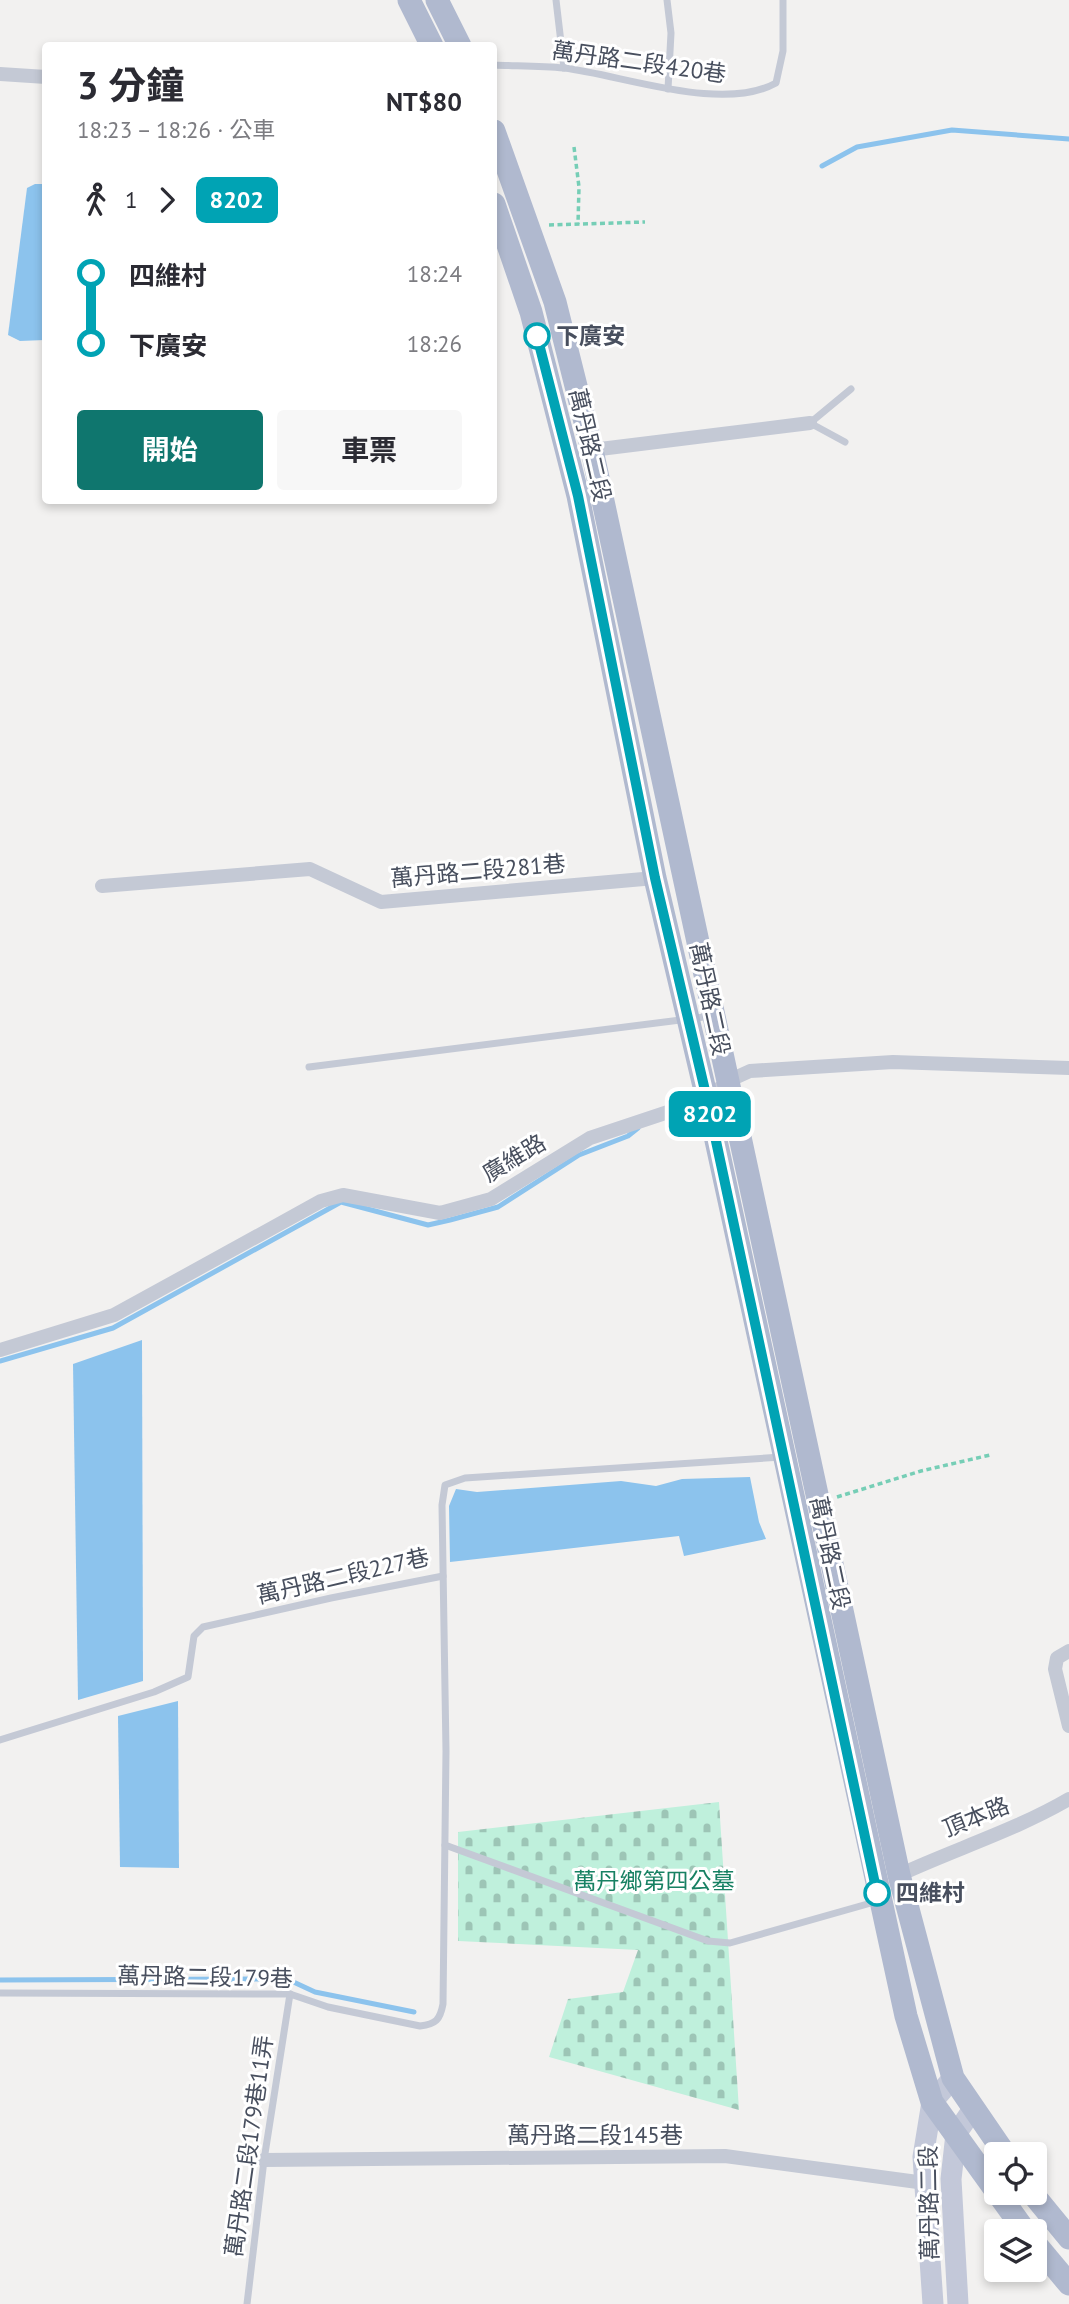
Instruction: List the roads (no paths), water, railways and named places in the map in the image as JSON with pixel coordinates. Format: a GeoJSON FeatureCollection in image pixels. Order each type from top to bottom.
{"type":"FeatureCollection","features":[{"type":"Feature","properties":{"kind":"main road"},"geometry":{"type":"LineString","coordinates":[[409,0],[430,42]]}},
{"type":"Feature","properties":{"kind":"main road"},"geometry":{"type":"LineString","coordinates":[[437,0],[458,42]]}},
{"type":"Feature","properties":{"kind":"main road","name":"萬丹路二段"},"geometry":{"type":"LineString","coordinates":[[497,139],[555,302],[592,450],[899,1875],[953,2078],[973,2109],[956,2134],[951,2179],[958,2304]]}},
{"type":"Feature","properties":{"kind":"main road","name":"萬丹路二段"},"geometry":{"type":"LineString","coordinates":[[497,213],[531,312],[567,456],[655,878],[707,1099],[906,2016],[933,2102],[956,2134]]}},
{"type":"Feature","properties":{"kind":"main road","name":"萬丹路二段"},"geometry":{"type":"LineString","coordinates":[[933,2304],[923,2157],[933,2102],[953,2078]]}},
{"type":"Feature","properties":{"kind":"main road"},"geometry":{"type":"LineString","coordinates":[[973,2109],[996,2142]]}},
{"type":"Feature","properties":{"kind":"main road"},"geometry":{"type":"LineString","coordinates":[[956,2134],[1016,2219]]}},
{"type":"Feature","properties":{"kind":"main road"},"geometry":{"type":"LineString","coordinates":[[1042,2205],[1069,2238]]}},
{"type":"Feature","properties":{"kind":"main road"},"geometry":{"type":"LineString","coordinates":[[1047,2258],[1069,2284]]}},
{"type":"Feature","properties":{"kind":"street"},"geometry":{"type":"LineString","coordinates":[[0,74],[42,77]]}},
{"type":"Feature","properties":{"kind":"street"},"geometry":{"type":"LineString","coordinates":[[592,450],[810,423]]}},
{"type":"Feature","properties":{"kind":"street","name":"萬丹路二段281巷"},"geometry":{"type":"LineString","coordinates":[[102,886],[310,869],[381,902],[655,878]]}},
{"type":"Feature","properties":{"kind":"street","name":"廣維路"},"geometry":{"type":"LineString","coordinates":[[0,1350],[114,1315],[321,1201],[343,1195],[440,1213],[491,1199],[590,1138],[707,1099],[728,1081],[750,1071],[859,1063],[1069,1068]]}},
{"type":"Feature","properties":{"kind":"street"},"geometry":{"type":"LineString","coordinates":[[1069,1651],[1057,1658],[1055,1668],[1069,1727]]}},
{"type":"Feature","properties":{"kind":"street","name":"頂本路"},"geometry":{"type":"LineString","coordinates":[[899,1875],[972,1842],[1034,1819],[1069,1798]]}},
{"type":"Feature","properties":{"kind":"street","name":"萬丹路二段145巷"},"geometry":{"type":"LineString","coordinates":[[264,2160],[725,2157],[925,2183]]}},
{"type":"Feature","properties":{"kind":"lane"},"geometry":{"type":"LineString","coordinates":[[555,0],[564,68]]}},
{"type":"Feature","properties":{"kind":"lane"},"geometry":{"type":"LineString","coordinates":[[667,0],[671,33],[668,89]]}},
{"type":"Feature","properties":{"kind":"lane","name":"萬丹路二段420巷"},"geometry":{"type":"LineString","coordinates":[[497,65],[564,68],[668,89],[745,96],[776,83],[783,51],[783,0]]}},
{"type":"Feature","properties":{"kind":"lane"},"geometry":{"type":"LineString","coordinates":[[845,442],[810,423],[851,389]]}},
{"type":"Feature","properties":{"kind":"lane"},"geometry":{"type":"LineString","coordinates":[[567,456],[592,450]]}},
{"type":"Feature","properties":{"kind":"lane"},"geometry":{"type":"LineString","coordinates":[[309,1067],[713,1016]]}},
{"type":"Feature","properties":{"kind":"lane","name":"萬丹路二段227巷"},"geometry":{"type":"LineString","coordinates":[[0,1740],[154,1692],[188,1677],[194,1636],[203,1628],[331,1598],[443,1576],[442,1505],[445,1485],[465,1478],[784,1457]]}},
{"type":"Feature","properties":{"kind":"lane","name":"萬丹路二段179巷"},"geometry":{"type":"LineString","coordinates":[[0,1993],[290,1994],[328,2007],[419,2026],[433,2024],[441,2017],[445,1845],[443,1576]]}},
{"type":"Feature","properties":{"kind":"lane"},"geometry":{"type":"LineString","coordinates":[[445,1845],[708,1941],[730,1943],[879,1901]]}},
{"type":"Feature","properties":{"kind":"lane","name":"萬丹路二段179巷11弄"},"geometry":{"type":"LineString","coordinates":[[247,2304],[264,2160],[290,1994]]}},
{"type":"Feature","properties":{"kind":"water"},"geometry":{"type":"Polygon","coordinates":[[[42,184],[42,340],[20,341],[8,335],[27,188],[42,184]]]}},
{"type":"Feature","properties":{"kind":"water"},"geometry":{"type":"Polygon","coordinates":[[[142,1340],[143,1681],[78,1700],[73,1364],[142,1340]]]}},
{"type":"Feature","properties":{"kind":"water"},"geometry":{"type":"Polygon","coordinates":[[[750,1477],[759,1522],[766,1539],[684,1556],[679,1536],[450,1562],[449,1506],[456,1489],[477,1492],[621,1481],[656,1486],[682,1479],[750,1477]]]}},
{"type":"Feature","properties":{"kind":"water"},"geometry":{"type":"Polygon","coordinates":[[[178,1701],[179,1868],[120,1867],[118,1716],[178,1701]]]}},
{"type":"Feature","properties":{"kind":"waterway"},"geometry":{"type":"LineString","coordinates":[[822,166],[857,147],[952,130],[1069,139]]}},
{"type":"Feature","properties":{"kind":"waterway"},"geometry":{"type":"LineString","coordinates":[[0,1361],[113,1328],[341,1202],[428,1225],[450,1220],[498,1207],[579,1155],[628,1136],[638,1128]]}},
{"type":"Feature","properties":{"kind":"waterway"},"geometry":{"type":"LineString","coordinates":[[0,1980],[287,1979],[315,1992],[414,2012]]}},
{"type":"Feature","properties":{"kind":"place","name":"下廣安"},"geometry":{"type":"Point","coordinates":[537,336]}},
{"type":"Feature","properties":{"kind":"place","name":"四維村"},"geometry":{"type":"Point","coordinates":[877,1893]}},
{"type":"Feature","properties":{"kind":"park label","name":"萬丹鄉第四公墓"},"geometry":{"type":"Point","coordinates":[654,1881]}}]}
